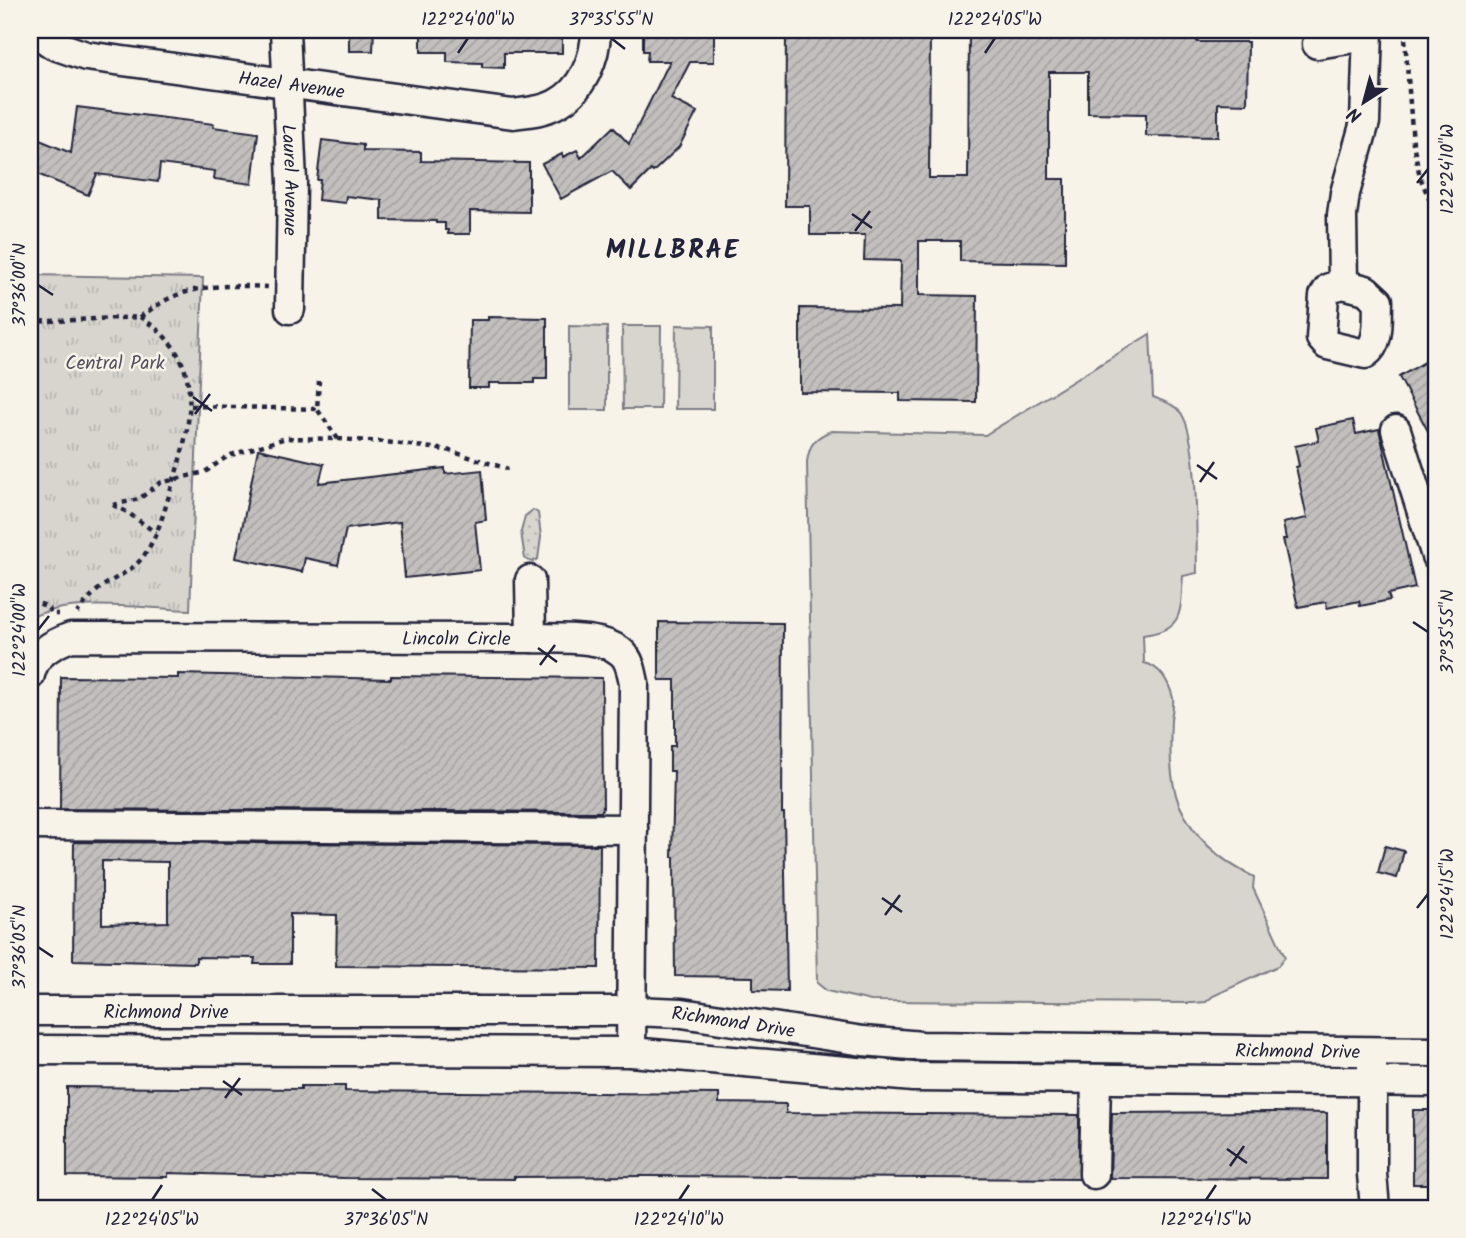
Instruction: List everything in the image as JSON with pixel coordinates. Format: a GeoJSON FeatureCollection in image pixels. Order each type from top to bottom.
{"type":"FeatureCollection","features":[{"type":"Feature","properties":{"kind":"street","name":"Hazel Avenue"},"geometry":{"type":"LineString","coordinates":[[32,30],[54,45],[86,56],[513,114],[534,112],[558,104],[576,87],[589,67],[596,30]]}},
{"type":"Feature","properties":{"kind":"street","name":"Laurel Avenue"},"geometry":{"type":"LineString","coordinates":[[285,30],[292,181],[289,299]]}},
{"type":"Feature","properties":{"kind":"street"},"geometry":{"type":"LineString","coordinates":[[1317,44],[1368,33],[1365,122],[1345,192],[1342,215],[1343,284]]}},
{"type":"Feature","properties":{"kind":"street"},"geometry":{"type":"LineString","coordinates":[[1396,430],[1436,556]]}},
{"type":"Feature","properties":{"kind":"street"},"geometry":{"type":"LineString","coordinates":[[530,580],[531,638]]}},
{"type":"Feature","properties":{"kind":"street","name":"Lincoln Circle"},"geometry":{"type":"LineString","coordinates":[[30,675],[40,654],[53,644],[71,637],[79,625],[594,641],[609,645],[622,653],[631,667],[634,683],[631,1052]]}},
{"type":"Feature","properties":{"kind":"street"},"geometry":{"type":"LineString","coordinates":[[30,825],[633,829]]}},
{"type":"Feature","properties":{"kind":"street","name":"Richmond Drive"},"geometry":{"type":"LineString","coordinates":[[30,1011],[632,1011],[682,1013],[807,1034],[922,1046],[1436,1052]]}},
{"type":"Feature","properties":{"kind":"street","name":"Richmond Drive"},"geometry":{"type":"LineString","coordinates":[[30,1050],[631,1052],[913,1077],[1436,1082]]}},
{"type":"Feature","properties":{"kind":"street"},"geometry":{"type":"LineString","coordinates":[[1372,1052],[1371,1174],[1375,1208]]}},
{"type":"Feature","properties":{"kind":"street"},"geometry":{"type":"LineString","coordinates":[[1094,1174],[1096,1080]]}},
{"type":"Feature","properties":{"kind":"path"},"geometry":{"type":"LineString","coordinates":[[1401,30],[1405,38],[1413,143],[1420,177],[1436,215]]}},
{"type":"Feature","properties":{"kind":"path"},"geometry":{"type":"LineString","coordinates":[[30,322],[140,317],[169,298],[230,284],[289,299]]}},
{"type":"Feature","properties":{"kind":"path"},"geometry":{"type":"LineString","coordinates":[[30,601],[47,606],[52,614],[79,625],[102,587],[131,569],[141,559],[156,533],[187,435],[191,388],[182,362],[170,341],[140,317]]}},
{"type":"Feature","properties":{"kind":"path"},"geometry":{"type":"LineString","coordinates":[[319,381],[317,409],[338,439]]}},
{"type":"Feature","properties":{"kind":"path"},"geometry":{"type":"LineString","coordinates":[[191,406],[317,409]]}},
{"type":"Feature","properties":{"kind":"path"},"geometry":{"type":"LineString","coordinates":[[156,533],[113,505],[139,499],[160,483],[205,472],[228,456],[286,438],[386,442],[447,450],[508,469]]}},
{"type":"Feature","properties":{"kind":"green space","name":"Central Park"},"geometry":{"type":"Polygon","coordinates":[[[30,275],[203,278],[190,610],[86,606],[46,612],[30,618],[30,275]]]}},
{"type":"Feature","properties":{"kind":"green space"},"geometry":{"type":"Polygon","coordinates":[[[676,325],[713,326],[713,409],[675,409],[676,325]]]}},
{"type":"Feature","properties":{"kind":"green space"},"geometry":{"type":"Polygon","coordinates":[[[569,326],[607,327],[607,410],[569,410],[569,326]]]}},
{"type":"Feature","properties":{"kind":"green space"},"geometry":{"type":"Polygon","coordinates":[[[622,326],[661,326],[660,409],[623,409],[622,326]]]}},
{"type":"Feature","properties":{"kind":"green space"},"geometry":{"type":"Polygon","coordinates":[[[1150,334],[1153,397],[1172,405],[1181,413],[1191,444],[1197,573],[1183,576],[1180,609],[1173,623],[1167,629],[1143,635],[1144,663],[1155,667],[1163,676],[1173,698],[1171,762],[1173,784],[1179,804],[1192,828],[1209,847],[1230,864],[1254,877],[1253,888],[1285,957],[1278,966],[1213,996],[1206,1002],[1193,1003],[871,1001],[827,991],[817,983],[807,462],[811,446],[831,431],[985,435],[1150,334]]]}},
{"type":"Feature","properties":{"kind":"green space"},"geometry":{"type":"Polygon","coordinates":[[[533,510],[538,513],[541,537],[538,559],[532,562],[525,559],[521,532],[525,516],[533,510]]]}},
{"type":"Feature","properties":{"kind":"building"},"geometry":{"type":"Polygon","coordinates":[[[349,30],[374,30],[373,51],[349,51],[349,30]]]}},
{"type":"Feature","properties":{"kind":"building"},"geometry":{"type":"Polygon","coordinates":[[[421,30],[562,30],[562,53],[504,53],[504,68],[482,67],[482,63],[447,62],[447,52],[421,52],[421,30]]]}},
{"type":"Feature","properties":{"kind":"building"},"geometry":{"type":"Polygon","coordinates":[[[643,30],[714,30],[714,62],[690,62],[671,99],[697,112],[679,147],[631,190],[612,171],[561,199],[542,164],[577,150],[581,158],[613,127],[629,144],[670,61],[647,61],[648,51],[643,51],[643,30]]]}},
{"type":"Feature","properties":{"kind":"building"},"geometry":{"type":"Polygon","coordinates":[[[786,30],[930,30],[929,178],[968,178],[969,30],[1198,30],[1197,42],[1248,42],[1247,104],[1218,103],[1218,137],[1146,136],[1146,114],[1088,113],[1088,72],[1049,72],[1049,179],[1065,179],[1065,263],[960,261],[960,241],[919,241],[919,295],[977,296],[976,402],[900,401],[900,393],[800,392],[800,308],[900,309],[901,261],[864,260],[865,235],[810,235],[810,206],[785,206],[786,30]]]}},
{"type":"Feature","properties":{"kind":"building"},"geometry":{"type":"Polygon","coordinates":[[[77,107],[214,124],[213,127],[258,133],[252,184],[214,179],[215,171],[160,164],[158,182],[97,174],[88,195],[30,171],[30,136],[71,153],[77,107]]]}},
{"type":"Feature","properties":{"kind":"building"},"geometry":{"type":"Polygon","coordinates":[[[322,140],[363,145],[363,151],[421,152],[421,161],[529,163],[529,212],[470,211],[470,234],[448,234],[445,223],[436,221],[382,220],[382,200],[346,196],[345,203],[318,200],[320,180],[317,180],[322,140]]]}},
{"type":"Feature","properties":{"kind":"building"},"geometry":{"type":"Polygon","coordinates":[[[488,317],[547,318],[547,379],[534,379],[534,383],[489,383],[489,388],[469,388],[470,320],[488,320],[488,317]]]}},
{"type":"Feature","properties":{"kind":"building"},"geometry":{"type":"Polygon","coordinates":[[[1425,362],[1436,383],[1436,446],[1399,377],[1425,362]]]}},
{"type":"Feature","properties":{"kind":"building"},"geometry":{"type":"Polygon","coordinates":[[[1353,420],[1356,434],[1379,429],[1415,588],[1388,594],[1390,600],[1360,606],[1359,601],[1327,608],[1326,602],[1298,607],[1283,539],[1286,539],[1283,523],[1307,518],[1296,467],[1299,466],[1295,446],[1319,441],[1316,428],[1353,420]]]}},
{"type":"Feature","properties":{"kind":"building"},"geometry":{"type":"Polygon","coordinates":[[[258,449],[324,464],[319,483],[445,468],[445,474],[482,470],[486,520],[475,522],[480,570],[405,578],[400,522],[346,529],[338,565],[305,558],[302,572],[236,558],[258,449]]]}},
{"type":"Feature","properties":{"kind":"building"},"geometry":{"type":"Polygon","coordinates":[[[659,622],[783,623],[782,813],[787,991],[753,990],[753,977],[675,976],[672,857],[674,771],[670,771],[670,746],[675,746],[675,680],[659,680],[659,622]]]}},
{"type":"Feature","properties":{"kind":"building"},"geometry":{"type":"Polygon","coordinates":[[[178,674],[391,679],[391,676],[602,678],[603,808],[601,812],[60,809],[61,677],[178,678],[178,674]]]}},
{"type":"Feature","properties":{"kind":"building"},"geometry":{"type":"Polygon","coordinates":[[[74,842],[600,845],[599,968],[336,966],[337,915],[290,914],[290,964],[254,964],[255,958],[196,957],[196,963],[73,960],[74,842]],[[102,861],[102,924],[168,922],[168,862],[102,861]]]}},
{"type":"Feature","properties":{"kind":"building"},"geometry":{"type":"Polygon","coordinates":[[[1385,846],[1404,851],[1397,878],[1378,873],[1385,846]]]}},
{"type":"Feature","properties":{"kind":"building"},"geometry":{"type":"Polygon","coordinates":[[[301,1086],[345,1086],[345,1091],[719,1094],[719,1103],[786,1104],[786,1113],[1079,1115],[1079,1179],[646,1176],[514,1179],[344,1178],[168,1173],[168,1177],[67,1176],[67,1087],[301,1089],[301,1086]]]}},
{"type":"Feature","properties":{"kind":"building"},"geometry":{"type":"Polygon","coordinates":[[[1413,1110],[1436,1110],[1436,1184],[1413,1184],[1413,1110]]]}},
{"type":"Feature","properties":{"kind":"building"},"geometry":{"type":"Polygon","coordinates":[[[1112,1113],[1327,1113],[1327,1179],[1110,1178],[1112,1113]]]}},
{"type":"Feature","properties":{"kind":"district","name":"MILLBRAE"},"geometry":{"type":"Point","coordinates":[673,249]}}]}
